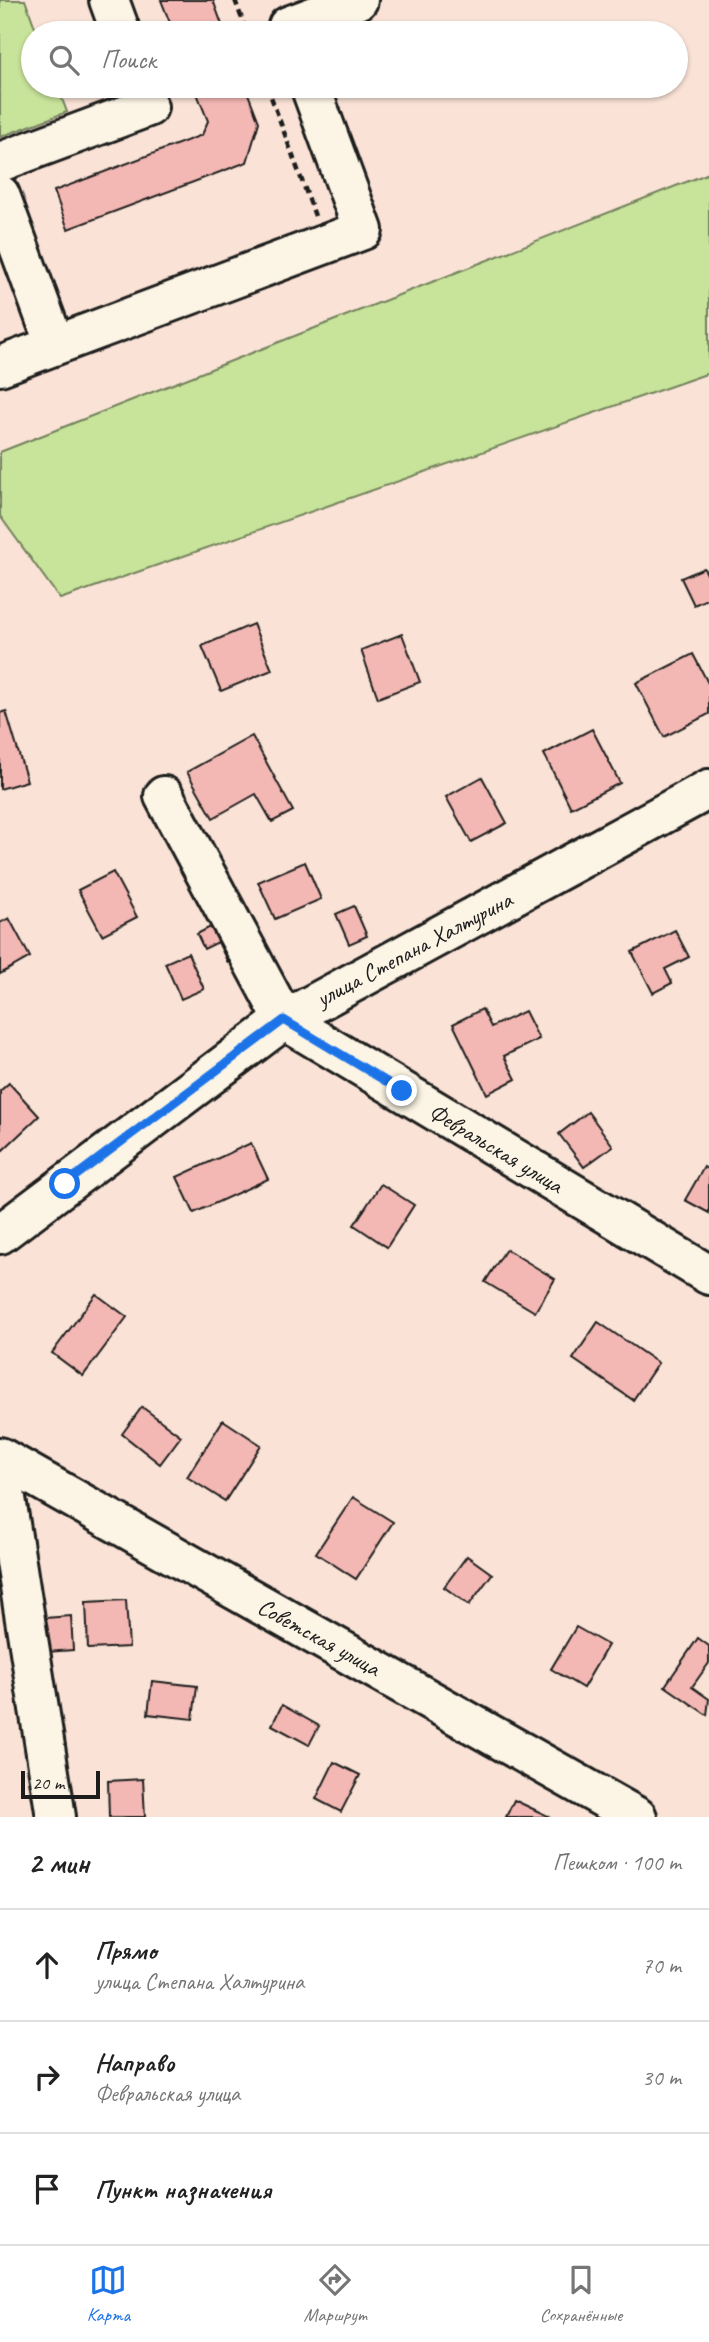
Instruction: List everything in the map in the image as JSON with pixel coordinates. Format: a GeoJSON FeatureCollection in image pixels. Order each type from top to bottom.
{"type":"FeatureCollection","features":[{"type":"Feature","properties":{"kind":"street"},"geometry":{"type":"LineString","coordinates":[[108,0],[116,21]]}},
{"type":"Feature","properties":{"kind":"street"},"geometry":{"type":"LineString","coordinates":[[285,20],[358,0]]}},
{"type":"Feature","properties":{"kind":"street"},"geometry":{"type":"LineString","coordinates":[[0,162],[148,107],[145,98]]}},
{"type":"Feature","properties":{"kind":"street"},"geometry":{"type":"LineString","coordinates":[[0,366],[363,230],[314,98]]}},
{"type":"Feature","properties":{"kind":"street"},"geometry":{"type":"LineString","coordinates":[[0,195],[55,345]]}},
{"type":"Feature","properties":{"kind":"street","name":"улица Степана Халтурина"},"geometry":{"type":"LineString","coordinates":[[0,1234],[284,1020],[709,789]]}},
{"type":"Feature","properties":{"kind":"street"},"geometry":{"type":"LineString","coordinates":[[164,796],[284,1020]]}},
{"type":"Feature","properties":{"kind":"street","name":"Февральская улица"},"geometry":{"type":"LineString","coordinates":[[284,1020],[709,1275]]}},
{"type":"Feature","properties":{"kind":"street"},"geometry":{"type":"LineString","coordinates":[[0,1459],[56,1817]]}},
{"type":"Feature","properties":{"kind":"street","name":"Советская улица"},"geometry":{"type":"LineString","coordinates":[[0,1459],[638,1817]]}},
{"type":"Feature","properties":{"kind":"path"},"geometry":{"type":"LineString","coordinates":[[235,0],[243,21]]}},
{"type":"Feature","properties":{"kind":"path"},"geometry":{"type":"LineString","coordinates":[[271,98],[319,226]]}},
{"type":"Feature","properties":{"kind":"green space"},"geometry":{"type":"Polygon","coordinates":[[[0,0],[25,0],[33,21],[21,21],[21,98],[62,98],[67,112],[0,137],[0,0]]]}},
{"type":"Feature","properties":{"kind":"green space"},"geometry":{"type":"Polygon","coordinates":[[[709,173],[709,373],[60,599],[0,516],[0,452],[709,173]]]}},
{"type":"Feature","properties":{"kind":"building"},"geometry":{"type":"Polygon","coordinates":[[[161,0],[213,0],[221,21],[169,21],[161,0]]]}},
{"type":"Feature","properties":{"kind":"building"},"geometry":{"type":"Polygon","coordinates":[[[199,98],[250,98],[259,122],[247,162],[68,229],[54,191],[202,135],[208,121],[199,98]]]}},
{"type":"Feature","properties":{"kind":"building"},"geometry":{"type":"Polygon","coordinates":[[[704,568],[709,578],[709,598],[694,605],[681,578],[704,568]]]}},
{"type":"Feature","properties":{"kind":"building"},"geometry":{"type":"Polygon","coordinates":[[[253,624],[272,670],[221,691],[202,646],[253,624]]]}},
{"type":"Feature","properties":{"kind":"building"},"geometry":{"type":"Polygon","coordinates":[[[402,634],[420,682],[378,698],[361,650],[402,634]]]}},
{"type":"Feature","properties":{"kind":"building"},"geometry":{"type":"Polygon","coordinates":[[[693,654],[709,685],[709,714],[664,737],[636,683],[693,654]]]}},
{"type":"Feature","properties":{"kind":"building"},"geometry":{"type":"Polygon","coordinates":[[[6,711],[27,781],[0,789],[0,713],[6,711]]]}},
{"type":"Feature","properties":{"kind":"building"},"geometry":{"type":"Polygon","coordinates":[[[592,729],[620,783],[571,808],[544,754],[592,729]]]}},
{"type":"Feature","properties":{"kind":"building"},"geometry":{"type":"Polygon","coordinates":[[[252,736],[293,811],[272,822],[256,794],[213,818],[187,772],[252,736]]]}},
{"type":"Feature","properties":{"kind":"building"},"geometry":{"type":"Polygon","coordinates":[[[482,777],[507,823],[471,842],[446,797],[482,777]]]}},
{"type":"Feature","properties":{"kind":"building"},"geometry":{"type":"Polygon","coordinates":[[[305,862],[321,899],[275,919],[258,882],[305,862]]]}},
{"type":"Feature","properties":{"kind":"building"},"geometry":{"type":"Polygon","coordinates":[[[113,872],[137,917],[102,935],[78,890],[113,872]]]}},
{"type":"Feature","properties":{"kind":"building"},"geometry":{"type":"Polygon","coordinates":[[[354,906],[367,936],[349,944],[336,914],[354,906]]]}},
{"type":"Feature","properties":{"kind":"building"},"geometry":{"type":"Polygon","coordinates":[[[9,918],[30,957],[0,974],[0,923],[9,918]]]}},
{"type":"Feature","properties":{"kind":"building"},"geometry":{"type":"Polygon","coordinates":[[[222,921],[240,957],[228,963],[218,942],[204,949],[197,934],[222,921]]]}},
{"type":"Feature","properties":{"kind":"building"},"geometry":{"type":"Polygon","coordinates":[[[675,930],[689,957],[665,969],[672,983],[653,993],[632,952],[675,930]]]}},
{"type":"Feature","properties":{"kind":"building"},"geometry":{"type":"Polygon","coordinates":[[[188,953],[204,989],[181,999],[165,963],[188,953]]]}},
{"type":"Feature","properties":{"kind":"building"},"geometry":{"type":"Polygon","coordinates":[[[482,1009],[491,1027],[525,1011],[539,1039],[504,1056],[516,1079],[487,1094],[453,1024],[482,1009]]]}},
{"type":"Feature","properties":{"kind":"building"},"geometry":{"type":"Polygon","coordinates":[[[9,1083],[39,1116],[3,1150],[0,1147],[0,1091],[9,1083]]]}},
{"type":"Feature","properties":{"kind":"building"},"geometry":{"type":"Polygon","coordinates":[[[588,1112],[613,1146],[584,1167],[559,1134],[588,1112]]]}},
{"type":"Feature","properties":{"kind":"building"},"geometry":{"type":"Polygon","coordinates":[[[251,1143],[268,1179],[194,1213],[177,1177],[251,1143]]]}},
{"type":"Feature","properties":{"kind":"building"},"geometry":{"type":"Polygon","coordinates":[[[704,1167],[709,1170],[709,1213],[685,1200],[704,1167]]]}},
{"type":"Feature","properties":{"kind":"building"},"geometry":{"type":"Polygon","coordinates":[[[381,1184],[414,1205],[387,1247],[354,1225],[381,1184]]]}},
{"type":"Feature","properties":{"kind":"building"},"geometry":{"type":"Polygon","coordinates":[[[506,1249],[555,1279],[535,1312],[485,1282],[506,1249]]]}},
{"type":"Feature","properties":{"kind":"building"},"geometry":{"type":"Polygon","coordinates":[[[96,1294],[127,1317],[83,1376],[52,1353],[96,1294]]]}},
{"type":"Feature","properties":{"kind":"building"},"geometry":{"type":"Polygon","coordinates":[[[598,1322],[658,1363],[633,1400],[573,1359],[598,1322]]]}},
{"type":"Feature","properties":{"kind":"building"},"geometry":{"type":"Polygon","coordinates":[[[142,1407],[181,1436],[160,1464],[122,1434],[142,1407]]]}},
{"type":"Feature","properties":{"kind":"building"},"geometry":{"type":"Polygon","coordinates":[[[223,1420],[261,1445],[225,1501],[187,1477],[223,1420]]]}},
{"type":"Feature","properties":{"kind":"building"},"geometry":{"type":"Polygon","coordinates":[[[353,1497],[393,1522],[356,1579],[316,1553],[353,1497]]]}},
{"type":"Feature","properties":{"kind":"building"},"geometry":{"type":"Polygon","coordinates":[[[467,1556],[492,1574],[469,1605],[444,1587],[467,1556]]]}},
{"type":"Feature","properties":{"kind":"building"},"geometry":{"type":"Polygon","coordinates":[[[126,1600],[129,1647],[88,1649],[86,1602],[126,1600]]]}},
{"type":"Feature","properties":{"kind":"building"},"geometry":{"type":"Polygon","coordinates":[[[71,1616],[73,1650],[46,1652],[45,1618],[71,1616]]]}},
{"type":"Feature","properties":{"kind":"building"},"geometry":{"type":"Polygon","coordinates":[[[576,1627],[608,1645],[583,1688],[551,1669],[576,1627]]]}},
{"type":"Feature","properties":{"kind":"building"},"geometry":{"type":"Polygon","coordinates":[[[698,1638],[709,1646],[709,1663],[692,1687],[709,1699],[707,1715],[665,1686],[698,1638]]]}},
{"type":"Feature","properties":{"kind":"building"},"geometry":{"type":"Polygon","coordinates":[[[152,1681],[197,1686],[193,1719],[148,1714],[152,1681]]]}},
{"type":"Feature","properties":{"kind":"building"},"geometry":{"type":"Polygon","coordinates":[[[282,1705],[319,1726],[309,1745],[272,1725],[282,1705]]]}},
{"type":"Feature","properties":{"kind":"building"},"geometry":{"type":"Polygon","coordinates":[[[334,1762],[360,1775],[341,1812],[316,1799],[334,1762]]]}},
{"type":"Feature","properties":{"kind":"building"},"geometry":{"type":"Polygon","coordinates":[[[143,1779],[145,1817],[109,1817],[108,1781],[143,1779]]]}},
{"type":"Feature","properties":{"kind":"building"},"geometry":{"type":"Polygon","coordinates":[[[514,1800],[550,1817],[506,1817],[514,1800]]]}},
{"type":"Feature","properties":{"kind":"route"},"geometry":{"type":"LineString","coordinates":[[65,1184],[284,1020],[402,1091]]}}]}
